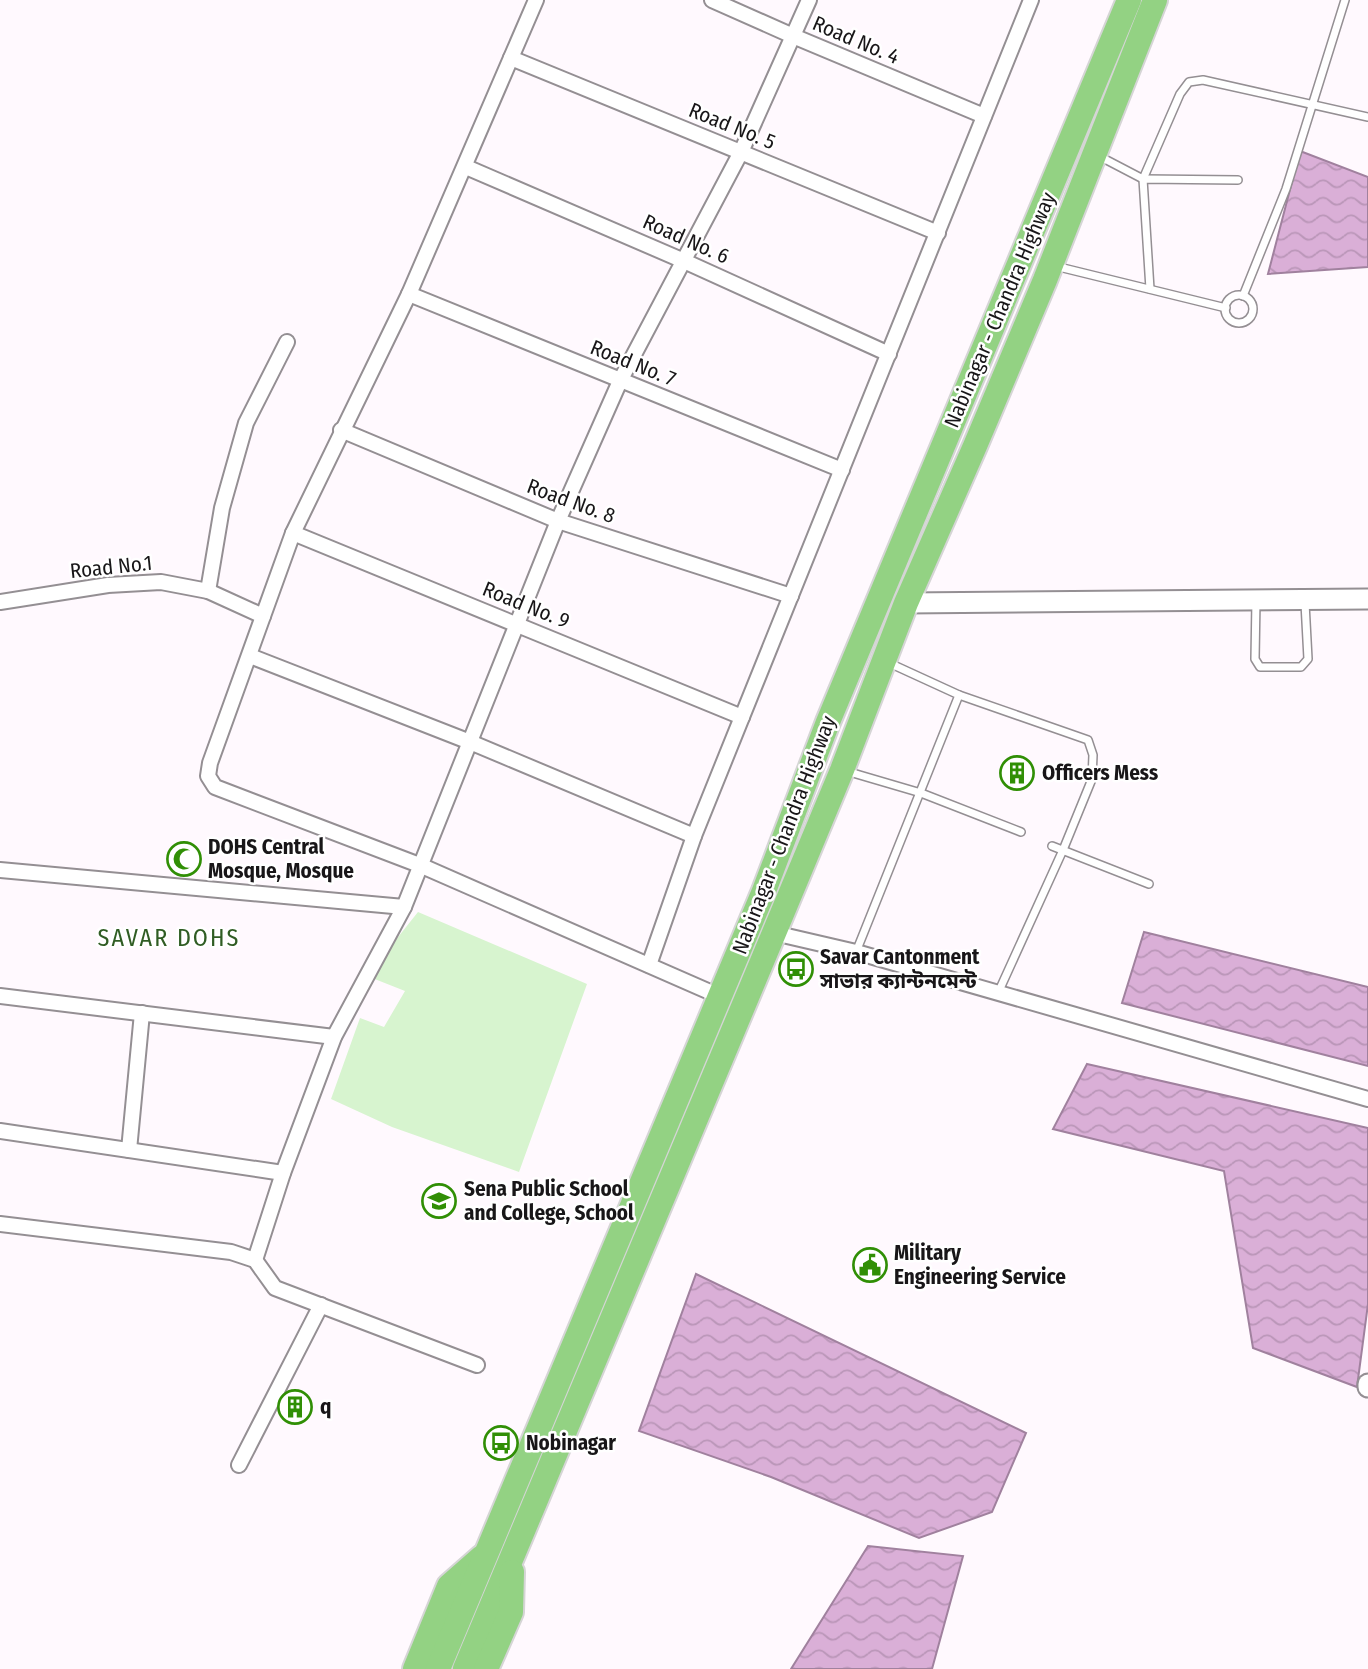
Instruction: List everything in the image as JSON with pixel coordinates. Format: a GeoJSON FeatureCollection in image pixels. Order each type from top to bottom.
{"type":"FeatureCollection","features":[{"type":"Feature","properties":{"kind":"highway","name":"Nabinagar - Chandra Highway"},"geometry":{"type":"LineString","coordinates":[[438,1669],[764,891],[828,722],[1129,0]]}},
{"type":"Feature","properties":{"kind":"highway","name":"Nabinagar - Chandra Highway"},"geometry":{"type":"LineString","coordinates":[[466,1669],[842,770],[906,603],[1050,265],[1155,0]]}},
{"type":"Feature","properties":{"kind":"highway"},"geometry":{"type":"LineString","coordinates":[[415,1669],[449,1586],[488,1551]]}},
{"type":"Feature","properties":{"kind":"highway"},"geometry":{"type":"LineString","coordinates":[[486,1669],[511,1612],[513,1561]]}},
{"type":"Feature","properties":{"kind":"street"},"geometry":{"type":"LineString","coordinates":[[536,0],[409,294],[293,533],[210,763],[208,776],[215,787],[422,866],[719,996]]}},
{"type":"Feature","properties":{"kind":"street","name":"Road No. 4"},"geometry":{"type":"LineString","coordinates":[[712,0],[984,116]]}},
{"type":"Feature","properties":{"kind":"street"},"geometry":{"type":"LineString","coordinates":[[255,1260],[283,1173],[334,1037],[404,907],[422,866],[558,521],[621,381],[741,152],[809,0]]}},
{"type":"Feature","properties":{"kind":"street"},"geometry":{"type":"LineString","coordinates":[[649,965],[695,836],[742,717],[1031,0]]}},
{"type":"Feature","properties":{"kind":"street","name":"Road No. 5"},"geometry":{"type":"LineString","coordinates":[[511,58],[937,233]]}},
{"type":"Feature","properties":{"kind":"street","name":"Road No. 6"},"geometry":{"type":"LineString","coordinates":[[466,167],[684,261],[889,354]]}},
{"type":"Feature","properties":{"kind":"street","name":"Road No. 7"},"geometry":{"type":"LineString","coordinates":[[409,294],[842,470]]}},
{"type":"Feature","properties":{"kind":"street"},"geometry":{"type":"LineString","coordinates":[[208,591],[222,508],[246,423],[288,342]]}},
{"type":"Feature","properties":{"kind":"street","name":"Road No. 8"},"geometry":{"type":"LineString","coordinates":[[341,430],[558,521],[791,596]]}},
{"type":"Feature","properties":{"kind":"street","name":"Road No. 9"},"geometry":{"type":"LineString","coordinates":[[293,533],[742,717]]}},
{"type":"Feature","properties":{"kind":"street","name":"Road No.1"},"geometry":{"type":"LineString","coordinates":[[0,602],[108,585],[161,582],[208,591],[263,616]]}},
{"type":"Feature","properties":{"kind":"street"},"geometry":{"type":"LineString","coordinates":[[906,603],[1368,599]]}},
{"type":"Feature","properties":{"kind":"street"},"geometry":{"type":"LineString","coordinates":[[250,656],[470,742],[695,836]]}},
{"type":"Feature","properties":{"kind":"street"},"geometry":{"type":"LineString","coordinates":[[0,870],[404,907]]}},
{"type":"Feature","properties":{"kind":"street"},"geometry":{"type":"LineString","coordinates":[[774,933],[856,953],[1368,1099]]}},
{"type":"Feature","properties":{"kind":"street"},"geometry":{"type":"LineString","coordinates":[[0,996],[334,1037]]}},
{"type":"Feature","properties":{"kind":"street"},"geometry":{"type":"LineString","coordinates":[[129,1150],[142,1013]]}},
{"type":"Feature","properties":{"kind":"street"},"geometry":{"type":"LineString","coordinates":[[0,1131],[283,1173]]}},
{"type":"Feature","properties":{"kind":"street"},"geometry":{"type":"LineString","coordinates":[[0,1224],[231,1252],[255,1260],[275,1288],[477,1366]]}},
{"type":"Feature","properties":{"kind":"street"},"geometry":{"type":"LineString","coordinates":[[239,1465],[321,1305]]}},
{"type":"Feature","properties":{"kind":"lane"},"geometry":{"type":"LineString","coordinates":[[1243,296],[1286,189],[1345,0]]}},
{"type":"Feature","properties":{"kind":"lane"},"geometry":{"type":"LineString","coordinates":[[1150,289],[1143,179],[1180,93],[1189,82],[1203,80],[1368,117]]}},
{"type":"Feature","properties":{"kind":"lane"},"geometry":{"type":"LineString","coordinates":[[1094,154],[1143,179],[1238,180]]}},
{"type":"Feature","properties":{"kind":"lane"},"geometry":{"type":"LineString","coordinates":[[1050,265],[1226,308]]}},
{"type":"Feature","properties":{"kind":"lane"},"geometry":{"type":"LineString","coordinates":[[1243,296],[1253,308],[1250,318],[1236,323],[1227,316],[1226,308],[1232,297],[1243,296]]}},
{"type":"Feature","properties":{"kind":"lane"},"geometry":{"type":"LineString","coordinates":[[1256,600],[1255,659],[1260,667],[1301,667],[1308,659],[1305,599]]}},
{"type":"Feature","properties":{"kind":"lane"},"geometry":{"type":"LineString","coordinates":[[885,661],[959,695],[1088,740],[1093,755],[1091,779],[1063,850],[998,993]]}},
{"type":"Feature","properties":{"kind":"lane"},"geometry":{"type":"LineString","coordinates":[[856,953],[959,695]]}},
{"type":"Feature","properties":{"kind":"lane"},"geometry":{"type":"LineString","coordinates":[[842,770],[921,793],[1021,832]]}},
{"type":"Feature","properties":{"kind":"lane"},"geometry":{"type":"LineString","coordinates":[[1052,846],[1149,884]]}},
{"type":"Feature","properties":{"kind":"lane"},"geometry":{"type":"LineString","coordinates":[[429,1611],[443,1580],[488,1551]]}},
{"type":"Feature","properties":{"kind":"green space"},"geometry":{"type":"Polygon","coordinates":[[[418,912],[587,984],[519,1172],[392,1127],[331,1099],[360,1018],[384,1027],[405,991],[367,976],[418,912]]]}},
{"type":"Feature","properties":{"kind":"water"},"geometry":{"type":"Polygon","coordinates":[[[1300,151],[1368,177],[1368,267],[1268,274],[1300,151]]]}},
{"type":"Feature","properties":{"kind":"water"},"geometry":{"type":"Polygon","coordinates":[[[1144,932],[1368,987],[1368,1066],[1122,1003],[1144,932]]]}},
{"type":"Feature","properties":{"kind":"water"},"geometry":{"type":"Polygon","coordinates":[[[1087,1064],[1368,1128],[1368,1304],[1357,1387],[1253,1348],[1224,1171],[1053,1129],[1087,1064]]]}},
{"type":"Feature","properties":{"kind":"water"},"geometry":{"type":"Polygon","coordinates":[[[696,1274],[1026,1433],[992,1512],[919,1538],[771,1477],[639,1431],[696,1274]]]}},
{"type":"Feature","properties":{"kind":"water"},"geometry":{"type":"Polygon","coordinates":[[[868,1546],[963,1556],[932,1669],[791,1669],[868,1546]]]}},
{"type":"Feature","properties":{"kind":"place","name":"Officers Mess"},"geometry":{"type":"Point","coordinates":[1017,773]}},
{"type":"Feature","properties":{"kind":"place","name":"DOHS Central Mosque, Mosque"},"geometry":{"type":"Point","coordinates":[184,859]}},
{"type":"Feature","properties":{"kind":"place","name":"Savar Cantonment সাভার ক্যান্টনমেন্ট"},"geometry":{"type":"Point","coordinates":[796,969]}},
{"type":"Feature","properties":{"kind":"place","name":"Sena Public School and College, School"},"geometry":{"type":"Point","coordinates":[439,1201]}},
{"type":"Feature","properties":{"kind":"place","name":"Military Engineering Service"},"geometry":{"type":"Point","coordinates":[870,1265]}},
{"type":"Feature","properties":{"kind":"place","name":"q"},"geometry":{"type":"Point","coordinates":[295,1407]}},
{"type":"Feature","properties":{"kind":"place","name":"Nobinagar"},"geometry":{"type":"Point","coordinates":[501,1443]}},
{"type":"Feature","properties":{"kind":"district","name":"SAVAR DOHS"},"geometry":{"type":"Point","coordinates":[169,938]}}]}
